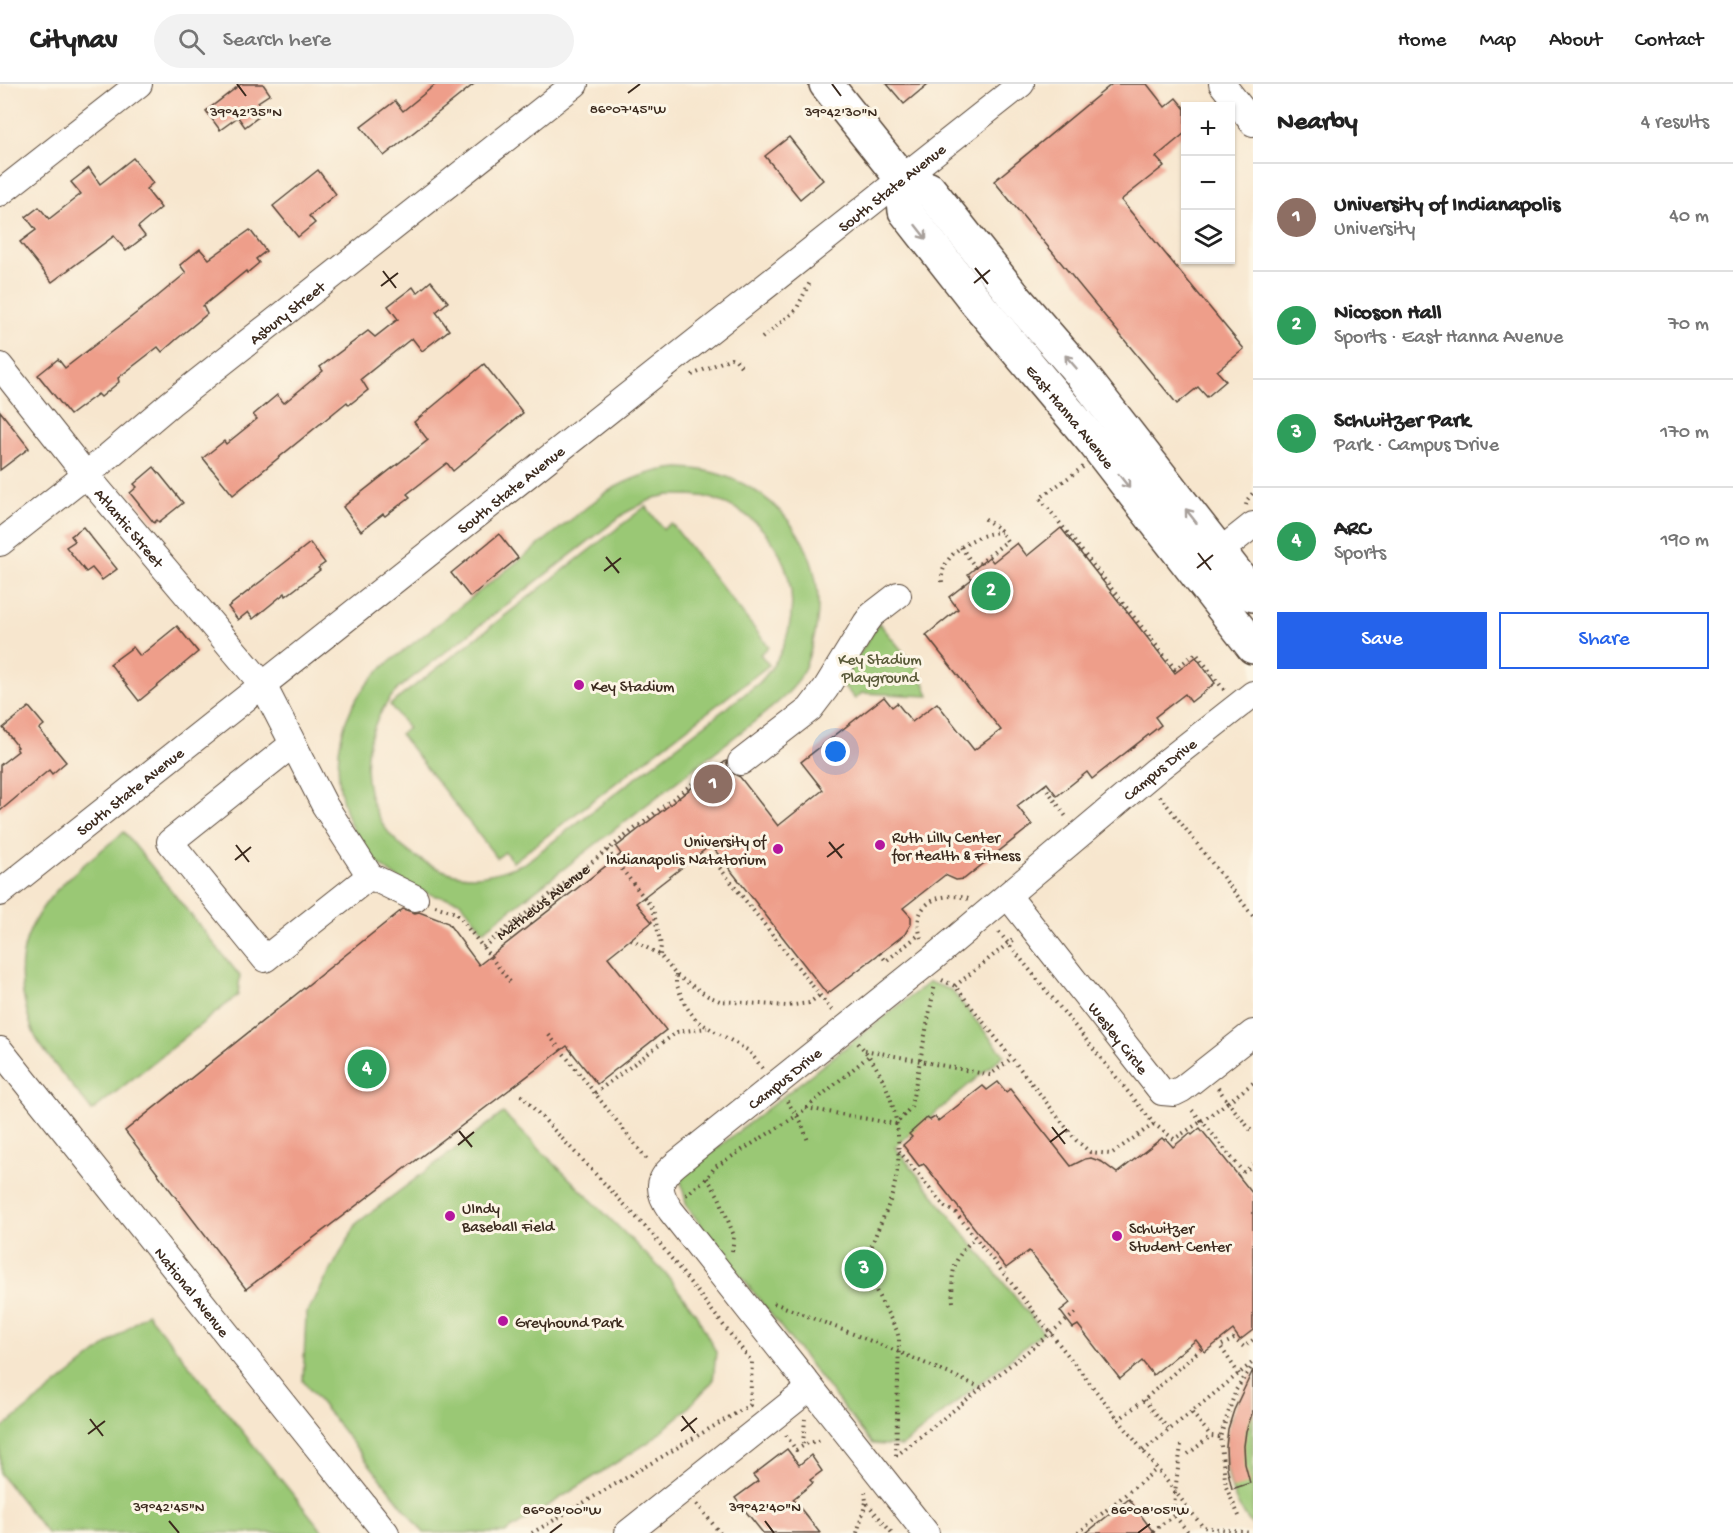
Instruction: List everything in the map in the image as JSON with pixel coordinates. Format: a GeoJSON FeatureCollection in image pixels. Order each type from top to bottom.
{"type":"FeatureCollection","features":[{"type":"Feature","properties":{"kind":"main road","name":"East Hanna Avenue"},"geometry":{"type":"LineString","coordinates":[[825,84],[902,179],[929,189],[1017,300],[1082,375],[1253,595]]}},
{"type":"Feature","properties":{"kind":"main road","name":"East Hanna Avenue"},"geometry":{"type":"LineString","coordinates":[[902,179],[905,211],[977,303],[1096,445],[1253,647]]}},
{"type":"Feature","properties":{"kind":"street"},"geometry":{"type":"LineString","coordinates":[[0,193],[139,84]]}},
{"type":"Feature","properties":{"kind":"street","name":"Asbury Street"},"geometry":{"type":"LineString","coordinates":[[0,543],[217,366],[575,84]]}},
{"type":"Feature","properties":{"kind":"street","name":"South State Avenue"},"geometry":{"type":"LineString","coordinates":[[0,893],[1021,84]]}},
{"type":"Feature","properties":{"kind":"street"},"geometry":{"type":"LineString","coordinates":[[1222,84],[1253,123]]}},
{"type":"Feature","properties":{"kind":"street","name":"Atlantic Street"},"geometry":{"type":"LineString","coordinates":[[0,366],[86,475],[263,685],[325,806],[370,876]]}},
{"type":"Feature","properties":{"kind":"street"},"geometry":{"type":"LineString","coordinates":[[1220,552],[1253,525]]}},
{"type":"Feature","properties":{"kind":"street"},"geometry":{"type":"LineString","coordinates":[[741,762],[810,709],[826,688],[866,623],[898,595]]}},
{"type":"Feature","properties":{"kind":"street","name":"Campus Drive"},"geometry":{"type":"LineString","coordinates":[[926,1533],[678,1221],[662,1199],[660,1191],[663,1176],[763,1074],[933,958],[1147,779],[1253,694]]}},
{"type":"Feature","properties":{"kind":"street"},"geometry":{"type":"LineString","coordinates":[[293,744],[170,842],[265,959],[370,876],[415,898]]}},
{"type":"Feature","properties":{"kind":"street","name":"Wesley Circle"},"geometry":{"type":"LineString","coordinates":[[1008,896],[1162,1092],[1170,1094],[1177,1092],[1253,1033]]}},
{"type":"Feature","properties":{"kind":"street","name":"National Avenue"},"geometry":{"type":"LineString","coordinates":[[0,1050],[386,1533]]}},
{"type":"Feature","properties":{"kind":"street"},"geometry":{"type":"LineString","coordinates":[[628,1533],[810,1388]]}},
{"type":"Feature","properties":{"kind":"path"},"geometry":{"type":"LineString","coordinates":[[762,338],[795,310],[810,282]]}},
{"type":"Feature","properties":{"kind":"path"},"geometry":{"type":"LineString","coordinates":[[1091,461],[1040,498],[1175,669],[1196,653],[1224,690]]}},
{"type":"Feature","properties":{"kind":"path"},"geometry":{"type":"LineString","coordinates":[[961,547],[975,567],[1007,541],[984,518]]}},
{"type":"Feature","properties":{"kind":"path"},"geometry":{"type":"LineString","coordinates":[[942,582],[948,562],[961,547],[972,539],[1000,532]]}},
{"type":"Feature","properties":{"kind":"path","name":"Mathews Avenue"},"geometry":{"type":"LineString","coordinates":[[483,947],[733,752],[741,762]]}},
{"type":"Feature","properties":{"kind":"path"},"geometry":{"type":"LineString","coordinates":[[1147,779],[1253,916]]}},
{"type":"Feature","properties":{"kind":"path"},"geometry":{"type":"LineString","coordinates":[[1044,785],[1069,821]]}},
{"type":"Feature","properties":{"kind":"path"},"geometry":{"type":"LineString","coordinates":[[607,850],[653,909],[661,945],[660,955]]}},
{"type":"Feature","properties":{"kind":"path"},"geometry":{"type":"LineString","coordinates":[[716,863],[835,1014],[827,1020]]}},
{"type":"Feature","properties":{"kind":"path"},"geometry":{"type":"LineString","coordinates":[[415,898],[456,913],[511,983]]}},
{"type":"Feature","properties":{"kind":"path"},"geometry":{"type":"LineString","coordinates":[[994,926],[1154,1124],[1174,1139],[1253,1083]]}},
{"type":"Feature","properties":{"kind":"path"},"geometry":{"type":"LineString","coordinates":[[955,986],[1031,926]]}},
{"type":"Feature","properties":{"kind":"path"},"geometry":{"type":"LineString","coordinates":[[880,953],[886,961],[920,934]]}},
{"type":"Feature","properties":{"kind":"path"},"geometry":{"type":"LineString","coordinates":[[631,939],[660,955],[676,975],[708,996],[732,1004],[787,1006],[809,1002],[820,995]]}},
{"type":"Feature","properties":{"kind":"path"},"geometry":{"type":"LineString","coordinates":[[676,975],[676,983],[685,1005],[697,1021],[749,1051],[763,1074],[798,1115],[808,1141]]}},
{"type":"Feature","properties":{"kind":"path"},"geometry":{"type":"LineString","coordinates":[[896,1124],[911,1107],[937,977],[955,986],[1076,1140],[1090,1152],[1111,1154],[1154,1124]]}},
{"type":"Feature","properties":{"kind":"path"},"geometry":{"type":"LineString","coordinates":[[595,1093],[676,1032],[707,1028]]}},
{"type":"Feature","properties":{"kind":"path"},"geometry":{"type":"LineString","coordinates":[[549,1035],[651,1164],[658,1157]]}},
{"type":"Feature","properties":{"kind":"path"},"geometry":{"type":"LineString","coordinates":[[855,1040],[870,1055],[881,1073],[890,1093],[896,1124],[899,1162],[891,1198],[873,1239],[869,1265],[871,1276],[897,1331],[899,1352],[896,1456],[1077,1312]]}},
{"type":"Feature","properties":{"kind":"path"},"geometry":{"type":"LineString","coordinates":[[865,1050],[990,1075],[1012,1058]]}},
{"type":"Feature","properties":{"kind":"path"},"geometry":{"type":"LineString","coordinates":[[681,1200],[707,1178],[715,1167],[798,1115],[870,1055]]}},
{"type":"Feature","properties":{"kind":"path"},"geometry":{"type":"LineString","coordinates":[[1214,1083],[1253,1133]]}},
{"type":"Feature","properties":{"kind":"path"},"geometry":{"type":"LineString","coordinates":[[521,1095],[653,1235],[752,1362],[750,1405],[532,1533]]}},
{"type":"Feature","properties":{"kind":"path"},"geometry":{"type":"LineString","coordinates":[[1185,1102],[1243,1172]]}},
{"type":"Feature","properties":{"kind":"path"},"geometry":{"type":"LineString","coordinates":[[806,1108],[896,1124]]}},
{"type":"Feature","properties":{"kind":"path"},"geometry":{"type":"LineString","coordinates":[[898,1150],[945,1207],[956,1213],[1203,1527],[1251,1533]]}},
{"type":"Feature","properties":{"kind":"path"},"geometry":{"type":"LineString","coordinates":[[1238,1176],[1253,1165]]}},
{"type":"Feature","properties":{"kind":"path"},"geometry":{"type":"LineString","coordinates":[[707,1178],[719,1197],[734,1236],[731,1261]]}},
{"type":"Feature","properties":{"kind":"path"},"geometry":{"type":"LineString","coordinates":[[953,1302],[952,1284],[956,1260],[963,1249],[975,1238]]}},
{"type":"Feature","properties":{"kind":"path"},"geometry":{"type":"LineString","coordinates":[[771,1302],[899,1352],[982,1388]]}},
{"type":"Feature","properties":{"kind":"path"},"geometry":{"type":"LineString","coordinates":[[1239,1374],[1220,1346],[1234,1339],[1244,1347],[1253,1340]]}},
{"type":"Feature","properties":{"kind":"path"},"geometry":{"type":"LineString","coordinates":[[1118,1420],[1202,1348]]}},
{"type":"Feature","properties":{"kind":"path"},"geometry":{"type":"LineString","coordinates":[[1143,1451],[1253,1364]]}},
{"type":"Feature","properties":{"kind":"path"},"geometry":{"type":"LineString","coordinates":[[1239,1516],[1226,1487],[1220,1437],[1236,1390],[1253,1364]]}},
{"type":"Feature","properties":{"kind":"path"},"geometry":{"type":"LineString","coordinates":[[1144,1400],[1170,1431]]}},
{"type":"Feature","properties":{"kind":"path"},"geometry":{"type":"LineString","coordinates":[[799,1413],[812,1415]]}},
{"type":"Feature","properties":{"kind":"path"},"geometry":{"type":"LineString","coordinates":[[1192,1413],[1211,1436],[1220,1437]]}},
{"type":"Feature","properties":{"kind":"path"},"geometry":{"type":"LineString","coordinates":[[803,1445],[806,1414]]}},
{"type":"Feature","properties":{"kind":"path"},"geometry":{"type":"LineString","coordinates":[[781,1428],[796,1450],[808,1443],[826,1440]]}},
{"type":"Feature","properties":{"kind":"path"},"geometry":{"type":"LineString","coordinates":[[1188,1454],[1211,1436]]}},
{"type":"Feature","properties":{"kind":"path"},"geometry":{"type":"LineString","coordinates":[[1181,1445],[1174,1515],[1189,1533]]}},
{"type":"Feature","properties":{"kind":"path"},"geometry":{"type":"LineString","coordinates":[[1078,1533],[1157,1469]]}},
{"type":"Feature","properties":{"kind":"path"},"geometry":{"type":"LineString","coordinates":[[857,1533],[866,1502],[864,1485]]}},
{"type":"Feature","properties":{"kind":"path"},"geometry":{"type":"LineString","coordinates":[[692,1498],[720,1533]]}},
{"type":"Feature","properties":{"kind":"path"},"geometry":{"type":"LineString","coordinates":[[866,1502],[892,1533]]}},
{"type":"Feature","properties":{"kind":"path"},"geometry":{"type":"LineString","coordinates":[[1153,1531],[1174,1515]]}},
{"type":"Feature","properties":{"kind":"green space"},"geometry":{"type":"Polygon","coordinates":[[[679,468],[713,472],[743,484],[769,501],[790,523],[806,550],[816,579],[818,611],[812,645],[805,667],[790,690],[759,718],[483,931],[460,902],[418,889],[384,868],[364,847],[353,830],[340,790],[338,768],[344,726],[352,707],[366,685],[383,667],[605,493],[640,476],[679,468]],[[668,495],[654,498],[625,513],[399,688],[383,709],[372,732],[367,757],[367,781],[373,805],[384,827],[401,846],[429,864],[462,875],[489,874],[525,863],[759,683],[777,659],[788,632],[792,605],[789,578],[779,552],[763,530],[741,512],[707,497],[668,495]]]}},
{"type":"Feature","properties":{"kind":"green space","name":"Key Stadium"},"geometry":{"type":"Polygon","coordinates":[[[646,506],[663,529],[671,523],[769,647],[760,654],[769,665],[513,862],[505,852],[497,858],[400,734],[408,728],[390,705],[646,506]]]}},
{"type":"Feature","properties":{"kind":"green space","name":"Key Stadium Playground"},"geometry":{"type":"Polygon","coordinates":[[[879,623],[920,672],[929,696],[862,693],[855,699],[841,683],[879,623]]]}},
{"type":"Feature","properties":{"kind":"green space"},"geometry":{"type":"Polygon","coordinates":[[[124,832],[240,976],[238,995],[92,1111],[36,1038],[23,994],[21,966],[26,941],[35,919],[49,900],[65,881],[124,832]]]}},
{"type":"Feature","properties":{"kind":"green space"},"geometry":{"type":"Polygon","coordinates":[[[929,982],[951,990],[1004,1055],[895,1147],[1043,1332],[902,1446],[872,1444],[687,1207],[680,1177],[929,982]]]}},
{"type":"Feature","properties":{"kind":"green space","name":"Greyhound Park"},"geometry":{"type":"Polygon","coordinates":[[[503,1113],[667,1275],[696,1314],[716,1352],[713,1381],[686,1410],[649,1442],[505,1533],[424,1533],[303,1381],[306,1315],[357,1223],[503,1113]]]}},
{"type":"Feature","properties":{"kind":"green space"},"geometry":{"type":"Polygon","coordinates":[[[147,1313],[324,1533],[47,1533],[0,1474],[0,1430],[147,1313]]]}},
{"type":"Feature","properties":{"kind":"green space"},"geometry":{"type":"Polygon","coordinates":[[[1253,1378],[1253,1526],[1239,1507],[1232,1491],[1226,1457],[1227,1440],[1235,1407],[1253,1378]]]}},
{"type":"Feature","properties":{"kind":"building"},"geometry":{"type":"Polygon","coordinates":[[[241,84],[263,84],[270,94],[258,102],[265,112],[245,127],[238,117],[220,130],[206,111],[241,84]]]}},
{"type":"Feature","properties":{"kind":"building"},"geometry":{"type":"Polygon","coordinates":[[[436,84],[474,84],[384,156],[361,127],[395,101],[403,111],[436,84]]]}},
{"type":"Feature","properties":{"kind":"building"},"geometry":{"type":"Polygon","coordinates":[[[887,84],[928,84],[904,104],[887,84]]]}},
{"type":"Feature","properties":{"kind":"building"},"geometry":{"type":"Polygon","coordinates":[[[1112,84],[1147,84],[1165,107],[1176,98],[1181,104],[1181,136],[1156,157],[1164,166],[1121,200],[1244,349],[1217,371],[1226,381],[1207,397],[1198,387],[1177,404],[994,181],[1112,84]]]}},
{"type":"Feature","properties":{"kind":"building"},"geometry":{"type":"Polygon","coordinates":[[[789,137],[823,180],[800,199],[765,156],[789,137]]]}},
{"type":"Feature","properties":{"kind":"building"},"geometry":{"type":"Polygon","coordinates":[[[133,158],[153,183],[146,189],[161,208],[138,227],[145,236],[126,251],[114,236],[52,282],[20,242],[36,230],[26,217],[39,207],[49,219],[81,194],[71,182],[89,168],[100,184],[133,158]]]}},
{"type":"Feature","properties":{"kind":"building"},"geometry":{"type":"Polygon","coordinates":[[[318,170],[336,194],[309,216],[315,223],[298,237],[273,206],[318,170]]]}},
{"type":"Feature","properties":{"kind":"building"},"geometry":{"type":"Polygon","coordinates":[[[250,230],[266,251],[256,259],[259,263],[203,306],[207,314],[162,352],[158,347],[118,378],[119,382],[101,397],[98,394],[70,415],[38,375],[58,359],[65,368],[152,301],[186,273],[180,265],[200,249],[209,259],[250,230]]]}},
{"type":"Feature","properties":{"kind":"building"},"geometry":{"type":"Polygon","coordinates":[[[431,281],[448,302],[436,312],[449,330],[422,351],[412,338],[361,379],[368,390],[349,405],[347,402],[233,495],[203,458],[224,441],[226,444],[257,419],[253,415],[277,395],[284,403],[323,371],[320,367],[368,331],[375,337],[398,319],[388,306],[413,287],[417,293],[431,281]]]}},
{"type":"Feature","properties":{"kind":"building"},"geometry":{"type":"Polygon","coordinates":[[[484,364],[523,413],[453,471],[447,463],[407,494],[410,497],[361,531],[343,507],[428,440],[414,422],[484,364]]]}},
{"type":"Feature","properties":{"kind":"building"},"geometry":{"type":"Polygon","coordinates":[[[0,411],[29,448],[0,470],[0,411]]]}},
{"type":"Feature","properties":{"kind":"building"},"geometry":{"type":"Polygon","coordinates":[[[154,467],[183,503],[159,522],[157,520],[154,523],[130,493],[137,487],[134,484],[154,467]]]}},
{"type":"Feature","properties":{"kind":"building"},"geometry":{"type":"Polygon","coordinates":[[[83,527],[117,569],[102,580],[92,568],[86,572],[66,547],[75,541],[71,536],[83,527]]]}},
{"type":"Feature","properties":{"kind":"building"},"geometry":{"type":"Polygon","coordinates":[[[1061,528],[1175,673],[1196,657],[1215,683],[1191,702],[1185,694],[1155,717],[1161,725],[1092,779],[1087,772],[1057,796],[1047,783],[1017,806],[1032,825],[964,879],[956,880],[945,875],[903,908],[911,917],[911,924],[905,934],[827,994],[711,845],[636,903],[652,922],[608,957],[666,1030],[597,1084],[567,1046],[246,1289],[125,1131],[403,909],[419,912],[448,923],[479,965],[621,854],[616,847],[726,761],[730,772],[740,777],[778,826],[823,790],[801,762],[884,697],[892,707],[897,703],[912,722],[937,703],[974,750],[1001,730],[926,635],[958,609],[949,597],[972,579],[968,574],[989,557],[993,562],[1017,543],[1027,556],[1061,528]]]}},
{"type":"Feature","properties":{"kind":"building"},"geometry":{"type":"Polygon","coordinates":[[[499,534],[518,558],[470,597],[451,573],[499,534]]]}},
{"type":"Feature","properties":{"kind":"building"},"geometry":{"type":"Polygon","coordinates":[[[310,543],[325,563],[318,568],[320,570],[286,596],[285,593],[253,619],[248,612],[238,620],[228,607],[310,543]]]}},
{"type":"Feature","properties":{"kind":"building"},"geometry":{"type":"Polygon","coordinates":[[[177,626],[198,652],[139,701],[110,664],[133,647],[140,656],[177,626]]]}},
{"type":"Feature","properties":{"kind":"building"},"geometry":{"type":"Polygon","coordinates":[[[29,707],[44,725],[39,729],[66,762],[52,774],[49,770],[0,811],[0,765],[18,751],[16,748],[18,747],[3,728],[29,707]]]}},
{"type":"Feature","properties":{"kind":"building","name":"Schwitzer Student Center"},"geometry":{"type":"Polygon","coordinates":[[[998,1082],[1006,1092],[1010,1089],[1071,1166],[1091,1158],[1102,1162],[1117,1173],[1162,1138],[1173,1147],[1200,1128],[1253,1194],[1253,1330],[1240,1340],[1233,1330],[1205,1352],[1196,1340],[1153,1375],[1142,1361],[1120,1379],[1078,1325],[1073,1328],[1060,1311],[1070,1303],[1029,1251],[1006,1268],[924,1164],[919,1166],[903,1145],[912,1137],[909,1134],[927,1118],[930,1120],[935,1117],[938,1121],[983,1086],[987,1090],[998,1082]]]}},
{"type":"Feature","properties":{"kind":"building"},"geometry":{"type":"Polygon","coordinates":[[[1253,1370],[1253,1411],[1244,1446],[1245,1464],[1250,1483],[1232,1489],[1227,1467],[1228,1429],[1234,1410],[1253,1370]]]}},
{"type":"Feature","properties":{"kind":"building"},"geometry":{"type":"Polygon","coordinates":[[[787,1449],[799,1465],[811,1455],[822,1471],[810,1480],[813,1483],[793,1499],[820,1533],[763,1533],[735,1498],[758,1481],[753,1475],[787,1449]]]}},
{"type":"Feature","properties":{"kind":"building"},"geometry":{"type":"Polygon","coordinates":[[[1129,1499],[1154,1533],[1086,1533],[1129,1499]]]}},
{"type":"Feature","properties":{"kind":"place","name":"Nicoson Hall"},"geometry":{"type":"Point","coordinates":[991,591]}},
{"type":"Feature","properties":{"kind":"place","name":"Key Stadium"},"geometry":{"type":"Point","coordinates":[579,685]}},
{"type":"Feature","properties":{"kind":"place","name":"University of Indianapolis"},"geometry":{"type":"Point","coordinates":[713,784]}},
{"type":"Feature","properties":{"kind":"place","name":"Ruth Lilly Center for Health & Fitness"},"geometry":{"type":"Point","coordinates":[880,845]}},
{"type":"Feature","properties":{"kind":"place","name":"University of Indianapolis Natatorium"},"geometry":{"type":"Point","coordinates":[778,849]}},
{"type":"Feature","properties":{"kind":"place","name":"ARC"},"geometry":{"type":"Point","coordinates":[367,1069]}},
{"type":"Feature","properties":{"kind":"place","name":"UIndy Baseball Field"},"geometry":{"type":"Point","coordinates":[450,1216]}},
{"type":"Feature","properties":{"kind":"place","name":"Schwitzer Student Center"},"geometry":{"type":"Point","coordinates":[1117,1236]}},
{"type":"Feature","properties":{"kind":"place","name":"Schwitzer Park"},"geometry":{"type":"Point","coordinates":[864,1269]}},
{"type":"Feature","properties":{"kind":"place","name":"Greyhound Park"},"geometry":{"type":"Point","coordinates":[503,1321]}}]}
